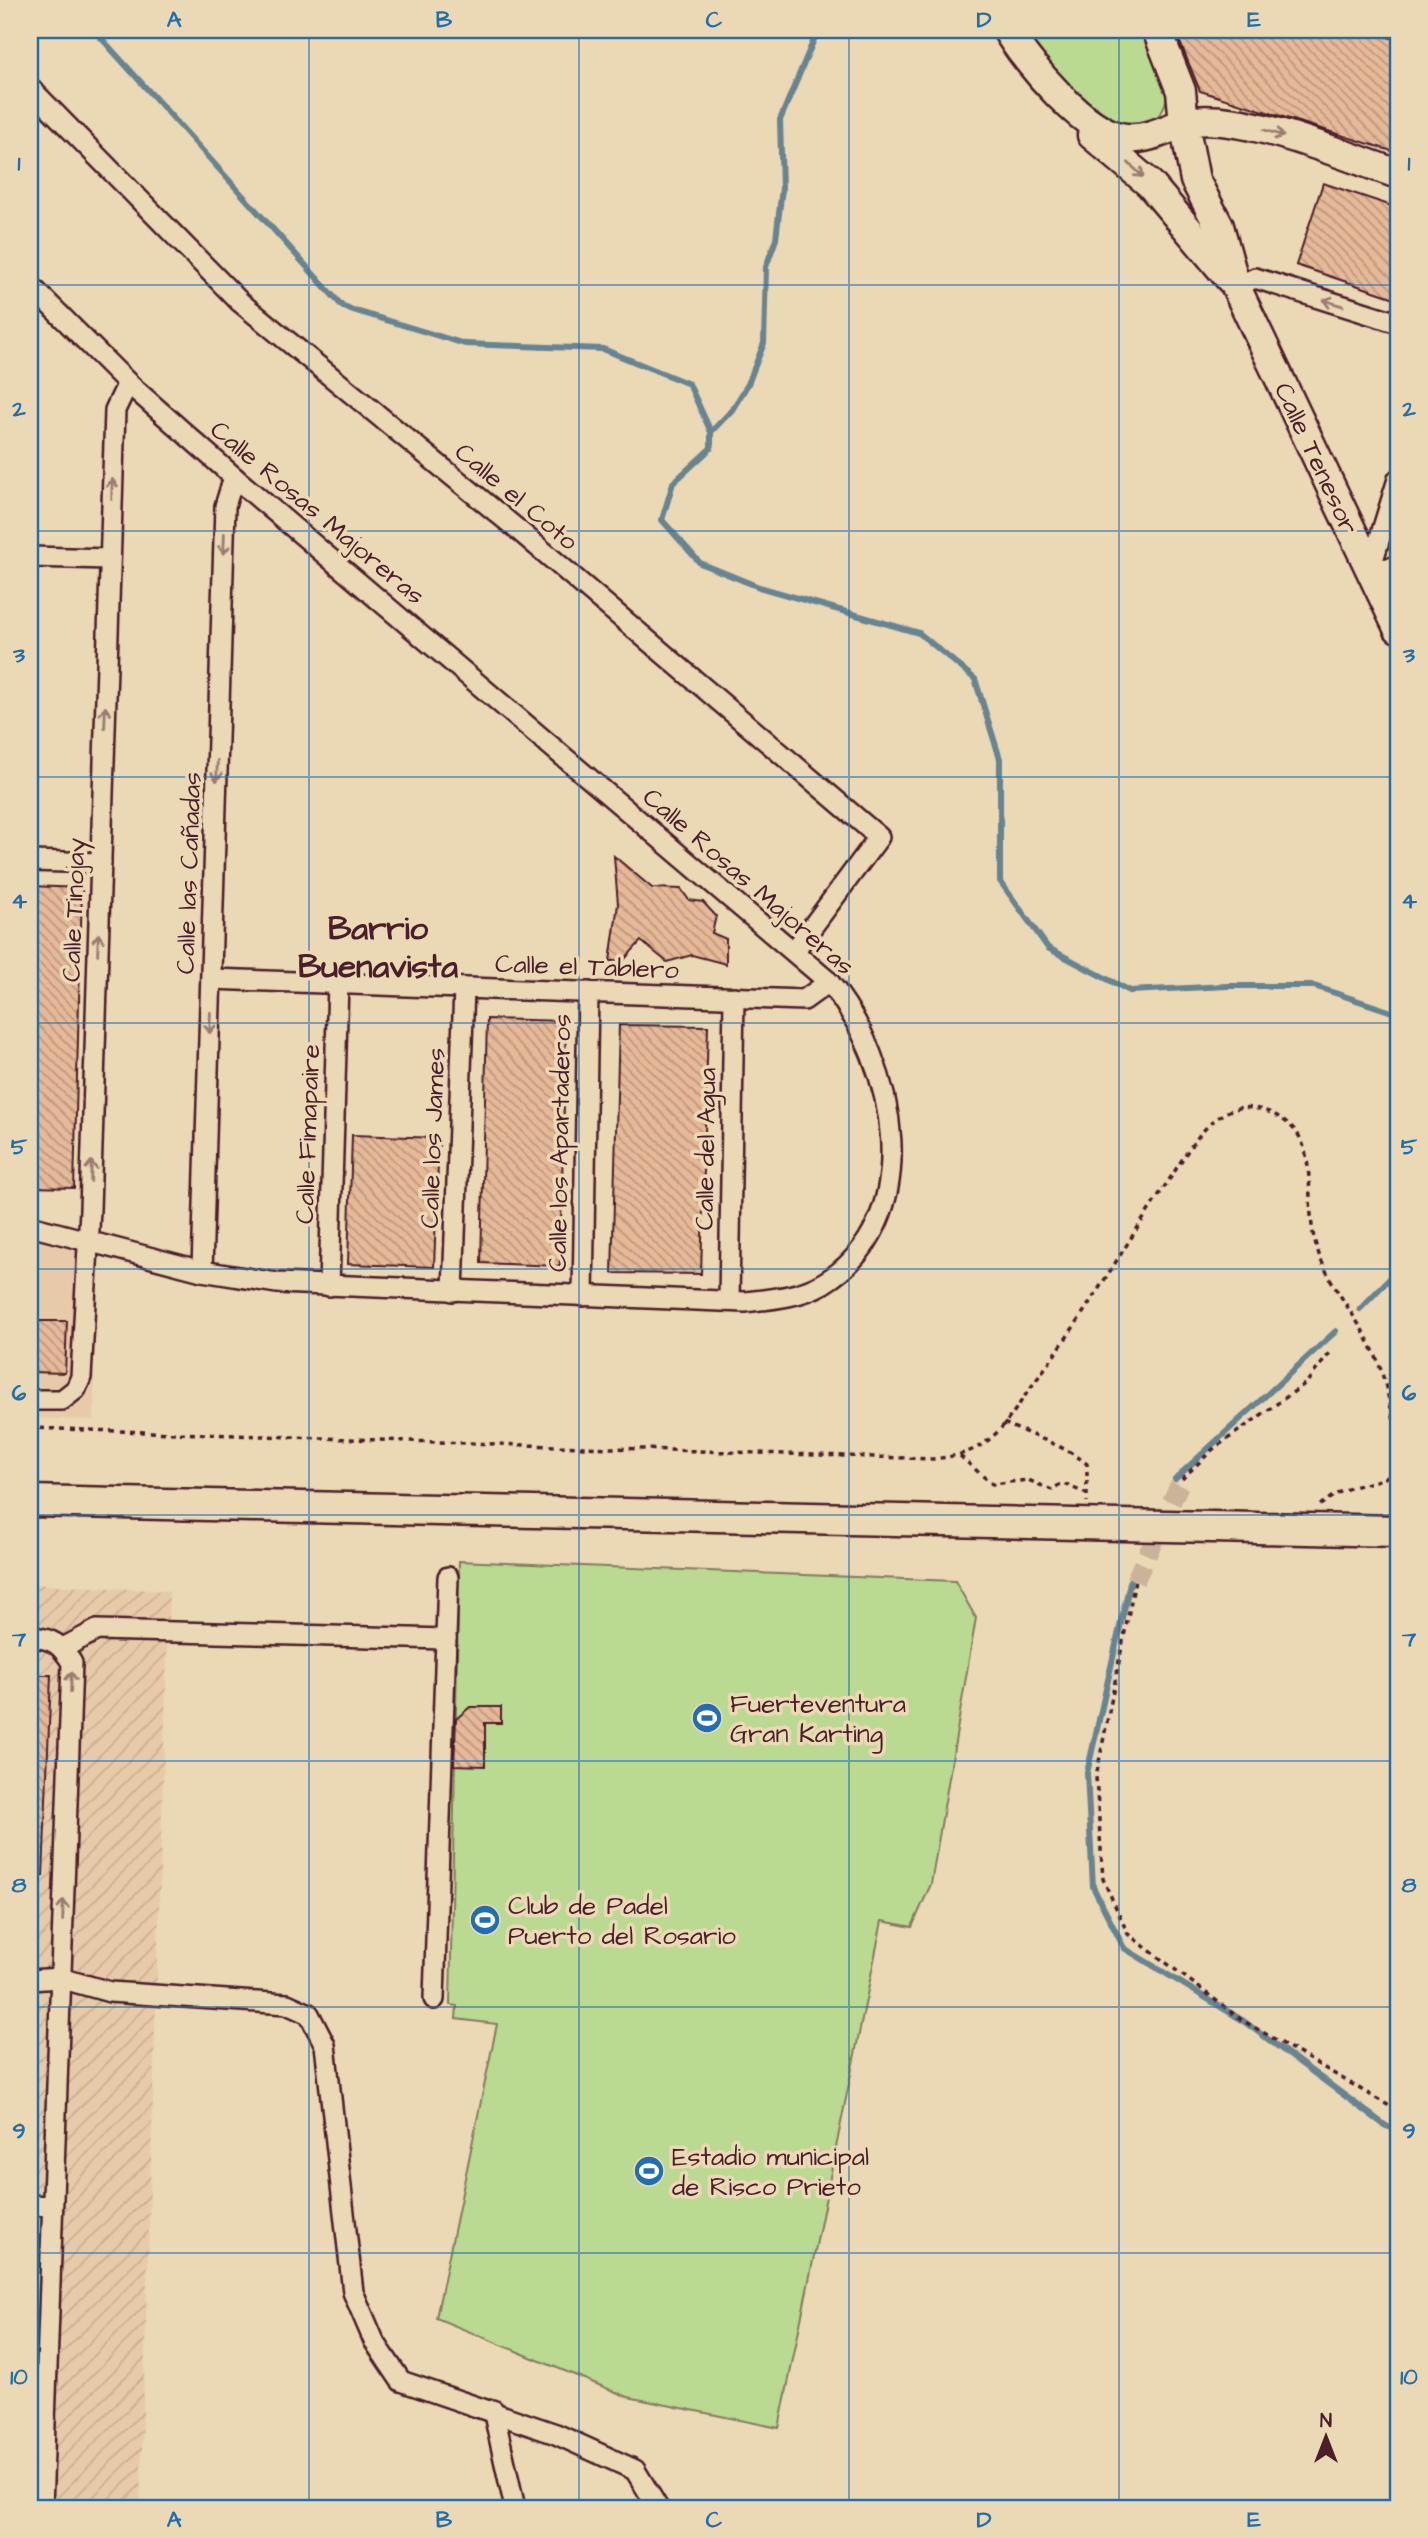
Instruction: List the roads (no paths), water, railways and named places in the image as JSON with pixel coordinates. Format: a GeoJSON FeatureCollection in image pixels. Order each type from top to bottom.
{"type":"FeatureCollection","features":[{"type":"Feature","properties":{"kind":"main road"},"geometry":{"type":"LineString","coordinates":[[30,1494],[96,1500]]}},
{"type":"Feature","properties":{"kind":"main road"},"geometry":{"type":"LineString","coordinates":[[30,1501],[96,1500],[1398,1531]]}},
{"type":"Feature","properties":{"kind":"street"},"geometry":{"type":"LineString","coordinates":[[1007,30],[1035,72],[1095,125],[1115,136],[1140,138],[1184,123],[1207,119],[1253,126],[1398,174]]}},
{"type":"Feature","properties":{"kind":"street","name":"Calle Tenesor"},"geometry":{"type":"LineString","coordinates":[[1157,30],[1181,91],[1195,180],[1219,226],[1236,287],[1398,628]]}},
{"type":"Feature","properties":{"kind":"street","name":"Calle Tenesor"},"geometry":{"type":"LineString","coordinates":[[1035,72],[1072,120],[1131,165],[1150,184],[1236,287]]}},
{"type":"Feature","properties":{"kind":"street","name":"Calle el Coto"},"geometry":{"type":"LineString","coordinates":[[30,88],[240,302],[517,529],[879,837],[795,950]]}},
{"type":"Feature","properties":{"kind":"street"},"geometry":{"type":"LineString","coordinates":[[1219,226],[1201,161],[1202,144],[1215,128],[1234,123]]}},
{"type":"Feature","properties":{"kind":"street"},"geometry":{"type":"LineString","coordinates":[[1236,287],[1255,278],[1398,323]]}},
{"type":"Feature","properties":{"kind":"street","name":"Calle Rosas Majoreras"},"geometry":{"type":"LineString","coordinates":[[30,285],[128,383],[234,477],[795,950],[829,982],[846,1003],[867,1044],[883,1088],[890,1124],[891,1166],[885,1207],[871,1238],[844,1268],[821,1285],[786,1297],[729,1301],[277,1283],[202,1271],[30,1226]]}},
{"type":"Feature","properties":{"kind":"street","name":"Calle Tinojay"},"geometry":{"type":"LineString","coordinates":[[30,1400],[62,1400],[76,1389],[81,1377],[86,1239],[90,1210],[115,410],[128,383]]}},
{"type":"Feature","properties":{"kind":"street","name":"Calle las Cañadas"},"geometry":{"type":"LineString","coordinates":[[202,1271],[225,506],[234,477]]}},
{"type":"Feature","properties":{"kind":"street"},"geometry":{"type":"LineString","coordinates":[[1398,479],[1370,570],[1398,567]]}},
{"type":"Feature","properties":{"kind":"street"},"geometry":{"type":"LineString","coordinates":[[30,557],[110,559]]}},
{"type":"Feature","properties":{"kind":"street"},"geometry":{"type":"LineString","coordinates":[[30,861],[101,863]]}},
{"type":"Feature","properties":{"kind":"street","name":"Calle el Tablero"},"geometry":{"type":"LineString","coordinates":[[211,979],[804,1000],[829,982]]}},
{"type":"Feature","properties":{"kind":"street","name":"Calle Fimapaire"},"geometry":{"type":"LineString","coordinates":[[329,1286],[338,983]]}},
{"type":"Feature","properties":{"kind":"street","name":"Calle los James"},"geometry":{"type":"LineString","coordinates":[[453,1291],[464,988]]}},
{"type":"Feature","properties":{"kind":"street","name":"Calle los Apartaderos"},"geometry":{"type":"LineString","coordinates":[[583,1296],[589,992]]}},
{"type":"Feature","properties":{"kind":"street","name":"Calle del Agua"},"geometry":{"type":"LineString","coordinates":[[729,1301],[734,997]]}},
{"type":"Feature","properties":{"kind":"street"},"geometry":{"type":"LineString","coordinates":[[434,1999],[448,1577]]}},
{"type":"Feature","properties":{"kind":"street"},"geometry":{"type":"LineString","coordinates":[[63,1648],[97,1630],[446,1639]]}},
{"type":"Feature","properties":{"kind":"street"},"geometry":{"type":"LineString","coordinates":[[30,1637],[49,1638],[63,1648],[72,1663],[42,2508]]}},
{"type":"Feature","properties":{"kind":"street"},"geometry":{"type":"LineString","coordinates":[[30,1980],[60,1978],[110,1992],[287,2004],[309,2014],[325,2045],[353,2292],[374,2341],[401,2381],[493,2410],[556,2434],[635,2470],[659,2508]]}},
{"type":"Feature","properties":{"kind":"street"},"geometry":{"type":"LineString","coordinates":[[30,2205],[52,2206]]}},
{"type":"Feature","properties":{"kind":"street"},"geometry":{"type":"LineString","coordinates":[[493,2410],[515,2508]]}},
{"type":"Feature","properties":{"kind":"waterway"},"geometry":{"type":"LineString","coordinates":[[94,30],[343,307],[465,344],[603,349],[689,384],[711,432],[711,448],[673,483],[662,520],[700,563],[759,587],[919,633],[975,679],[1000,759],[1000,881],[1048,948],[1130,991],[1227,986],[1314,986],[1398,1014]]}},
{"type":"Feature","properties":{"kind":"waterway"},"geometry":{"type":"LineString","coordinates":[[711,432],[732,410],[748,384],[764,343],[766,267],[776,239],[782,188],[780,120],[818,30]]}},
{"type":"Feature","properties":{"kind":"waterway"},"geometry":{"type":"LineString","coordinates":[[1360,1309],[1398,1270]]}},
{"type":"Feature","properties":{"kind":"waterway"},"geometry":{"type":"LineString","coordinates":[[1175,1479],[1336,1331]]}},
{"type":"Feature","properties":{"kind":"waterway"},"geometry":{"type":"LineString","coordinates":[[1131,1578],[1087,1773],[1093,1887],[1124,1948],[1242,2020],[1386,2126],[1398,2130]]}},
{"type":"Feature","properties":{"kind":"tunnel"},"geometry":{"type":"LineString","coordinates":[[1135,1581],[1182,1479]]}},
{"type":"Feature","properties":{"kind":"place","name":"Fuerteventura Gran Karting"},"geometry":{"type":"Point","coordinates":[707,1718]}},
{"type":"Feature","properties":{"kind":"place","name":"Club de Padel Puerto del Rosario"},"geometry":{"type":"Point","coordinates":[485,1920]}},
{"type":"Feature","properties":{"kind":"place","name":"Estadio municipal de Risco Prieto"},"geometry":{"type":"Point","coordinates":[649,2171]}},
{"type":"Feature","properties":{"kind":"district","name":"Barrio Buenavista"},"geometry":{"type":"Point","coordinates":[378,946]}}]}
